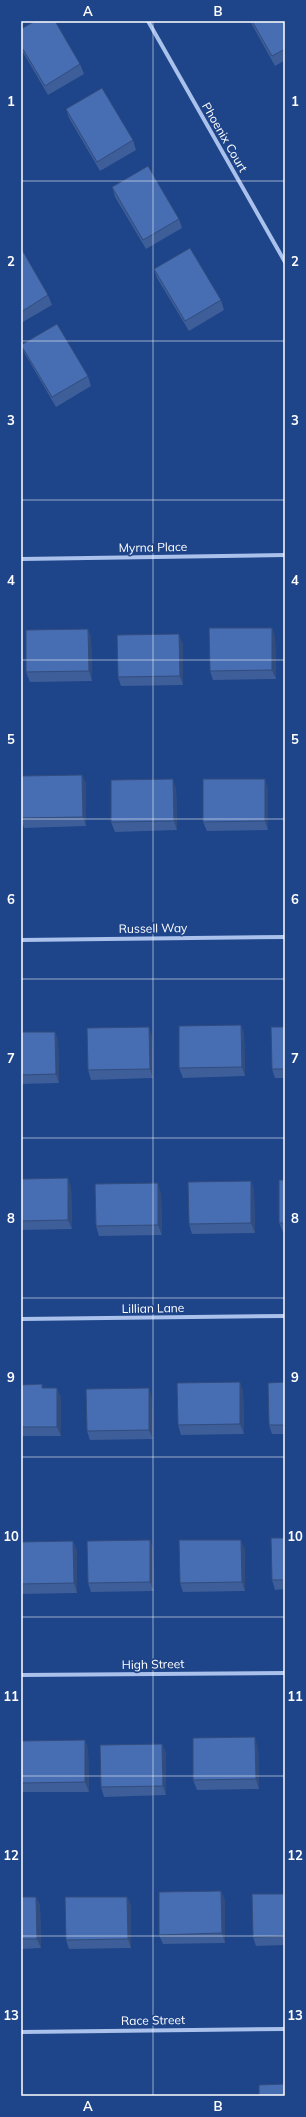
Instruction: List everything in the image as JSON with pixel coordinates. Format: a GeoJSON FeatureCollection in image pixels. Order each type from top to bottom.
{"type":"FeatureCollection","features":[{"type":"Feature","properties":{"kind":"street","name":"Phoenix Court"},"geometry":{"type":"LineString","coordinates":[[148,21],[285,262]]}},
{"type":"Feature","properties":{"kind":"street","name":"Myrna Place"},"geometry":{"type":"LineString","coordinates":[[21,558],[285,555]]}},
{"type":"Feature","properties":{"kind":"street","name":"Russell Way"},"geometry":{"type":"LineString","coordinates":[[21,940],[285,937]]}},
{"type":"Feature","properties":{"kind":"street","name":"Lillian Lane"},"geometry":{"type":"LineString","coordinates":[[21,1319],[285,1316]]}},
{"type":"Feature","properties":{"kind":"street","name":"High Street"},"geometry":{"type":"LineString","coordinates":[[21,1675],[285,1673]]}},
{"type":"Feature","properties":{"kind":"street","name":"Race Street"},"geometry":{"type":"LineString","coordinates":[[21,2032],[285,2029]]}},
{"type":"Feature","properties":{"kind":"building"},"geometry":{"type":"Polygon","coordinates":[[[35,21],[55,21],[80,64],[45,86],[21,46],[21,29],[35,21]]]}},
{"type":"Feature","properties":{"kind":"building"},"geometry":{"type":"Polygon","coordinates":[[[252,21],[285,21],[285,49],[272,56],[252,21]]]}},
{"type":"Feature","properties":{"kind":"building"},"geometry":{"type":"Polygon","coordinates":[[[102,88],[133,140],[97,162],[66,109],[102,88]]]}},
{"type":"Feature","properties":{"kind":"building"},"geometry":{"type":"Polygon","coordinates":[[[148,166],[179,219],[143,240],[112,187],[148,166]]]}},
{"type":"Feature","properties":{"kind":"building"},"geometry":{"type":"Polygon","coordinates":[[[21,248],[48,295],[21,312],[21,248]]]}},
{"type":"Feature","properties":{"kind":"building"},"geometry":{"type":"Polygon","coordinates":[[[190,248],[221,300],[185,321],[154,269],[190,248]]]}},
{"type":"Feature","properties":{"kind":"building"},"geometry":{"type":"Polygon","coordinates":[[[57,324],[88,376],[52,397],[21,345],[57,324]]]}},
{"type":"Feature","properties":{"kind":"building"},"geometry":{"type":"Polygon","coordinates":[[[209,628],[272,628],[272,670],[210,671],[209,628]]]}},
{"type":"Feature","properties":{"kind":"building"},"geometry":{"type":"Polygon","coordinates":[[[88,629],[89,671],[26,672],[26,630],[88,629]]]}},
{"type":"Feature","properties":{"kind":"building"},"geometry":{"type":"Polygon","coordinates":[[[179,634],[180,676],[118,677],[117,635],[179,634]]]}},
{"type":"Feature","properties":{"kind":"building"},"geometry":{"type":"Polygon","coordinates":[[[82,775],[83,817],[21,818],[21,776],[82,775]]]}},
{"type":"Feature","properties":{"kind":"building"},"geometry":{"type":"Polygon","coordinates":[[[173,779],[174,821],[111,822],[111,780],[173,779]]]}},
{"type":"Feature","properties":{"kind":"building"},"geometry":{"type":"Polygon","coordinates":[[[203,779],[265,779],[265,821],[203,822],[203,779]]]}},
{"type":"Feature","properties":{"kind":"building"},"geometry":{"type":"Polygon","coordinates":[[[241,1025],[242,1067],[179,1068],[179,1026],[241,1025]]]}},
{"type":"Feature","properties":{"kind":"building"},"geometry":{"type":"Polygon","coordinates":[[[149,1027],[150,1069],[88,1070],[87,1028],[149,1027]]]}},
{"type":"Feature","properties":{"kind":"building"},"geometry":{"type":"Polygon","coordinates":[[[271,1027],[285,1027],[285,1069],[272,1069],[271,1027]]]}},
{"type":"Feature","properties":{"kind":"building"},"geometry":{"type":"Polygon","coordinates":[[[21,1032],[55,1032],[56,1074],[21,1075],[21,1032]]]}},
{"type":"Feature","properties":{"kind":"building"},"geometry":{"type":"Polygon","coordinates":[[[68,1178],[68,1220],[21,1221],[21,1179],[68,1178]]]}},
{"type":"Feature","properties":{"kind":"building"},"geometry":{"type":"Polygon","coordinates":[[[279,1180],[285,1180],[285,1223],[279,1223],[279,1180]]]}},
{"type":"Feature","properties":{"kind":"building"},"geometry":{"type":"Polygon","coordinates":[[[251,1181],[251,1223],[189,1224],[188,1182],[251,1181]]]}},
{"type":"Feature","properties":{"kind":"building"},"geometry":{"type":"Polygon","coordinates":[[[158,1183],[158,1225],[96,1226],[95,1184],[158,1183]]]}},
{"type":"Feature","properties":{"kind":"building"},"geometry":{"type":"Polygon","coordinates":[[[240,1382],[240,1424],[178,1425],[177,1383],[240,1382]]]}},
{"type":"Feature","properties":{"kind":"building"},"geometry":{"type":"Polygon","coordinates":[[[285,1382],[285,1425],[269,1425],[268,1383],[285,1382]]]}},
{"type":"Feature","properties":{"kind":"building"},"geometry":{"type":"Polygon","coordinates":[[[42,1384],[42,1388],[57,1388],[57,1427],[21,1427],[21,1385],[42,1384]]]}},
{"type":"Feature","properties":{"kind":"building"},"geometry":{"type":"Polygon","coordinates":[[[149,1388],[149,1430],[87,1431],[86,1389],[149,1388]]]}},
{"type":"Feature","properties":{"kind":"building"},"geometry":{"type":"Polygon","coordinates":[[[271,1538],[285,1538],[285,1580],[272,1580],[271,1538]]]}},
{"type":"Feature","properties":{"kind":"building"},"geometry":{"type":"Polygon","coordinates":[[[150,1540],[150,1582],[88,1583],[87,1541],[150,1540]]]}},
{"type":"Feature","properties":{"kind":"building"},"geometry":{"type":"Polygon","coordinates":[[[179,1540],[241,1540],[242,1582],[180,1583],[179,1540]]]}},
{"type":"Feature","properties":{"kind":"building"},"geometry":{"type":"Polygon","coordinates":[[[73,1541],[74,1583],[21,1584],[21,1542],[73,1541]]]}},
{"type":"Feature","properties":{"kind":"building"},"geometry":{"type":"Polygon","coordinates":[[[255,1737],[256,1779],[193,1780],[193,1738],[255,1737]]]}},
{"type":"Feature","properties":{"kind":"building"},"geometry":{"type":"Polygon","coordinates":[[[85,1740],[85,1782],[21,1783],[21,1741],[85,1740]]]}},
{"type":"Feature","properties":{"kind":"building"},"geometry":{"type":"Polygon","coordinates":[[[162,1744],[163,1786],[101,1787],[100,1745],[162,1744]]]}},
{"type":"Feature","properties":{"kind":"building"},"geometry":{"type":"Polygon","coordinates":[[[221,1891],[222,1933],[159,1935],[159,1892],[221,1891]]]}},
{"type":"Feature","properties":{"kind":"building"},"geometry":{"type":"Polygon","coordinates":[[[252,1894],[285,1894],[285,1936],[253,1937],[252,1894]]]}},
{"type":"Feature","properties":{"kind":"building"},"geometry":{"type":"Polygon","coordinates":[[[21,1897],[36,1897],[37,1939],[21,1939],[21,1897]]]}},
{"type":"Feature","properties":{"kind":"building"},"geometry":{"type":"Polygon","coordinates":[[[65,1897],[127,1897],[128,1939],[66,1940],[65,1897]]]}},
{"type":"Feature","properties":{"kind":"building"},"geometry":{"type":"Polygon","coordinates":[[[285,2084],[285,2096],[226,2096],[259,2095],[259,2085],[285,2084]]]}},
{"type":"Feature","properties":{"kind":"building"},"geometry":{"type":"Polygon","coordinates":[[[214,2095],[214,2096],[159,2096],[214,2095]]]}}]}
